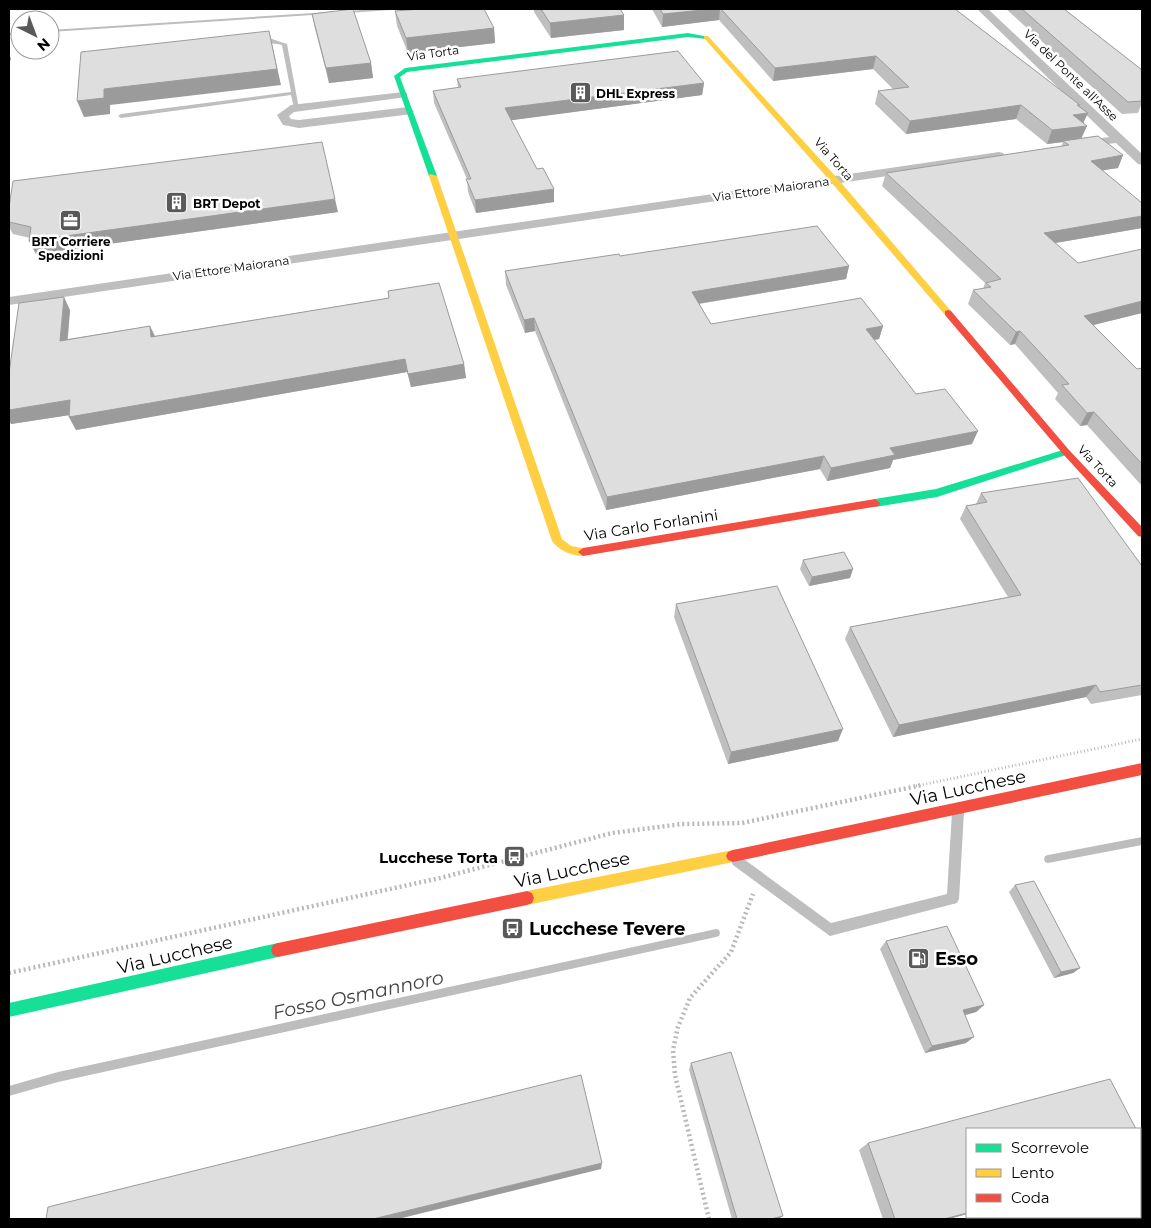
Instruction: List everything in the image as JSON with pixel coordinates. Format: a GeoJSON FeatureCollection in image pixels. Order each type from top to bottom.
{"type":"FeatureCollection","features":[{"type":"Feature","properties":{"kind":"street","name":"Via del Ponte all'Asse"},"geometry":{"type":"LineString","coordinates":[[982,9],[1142,161]]}},
{"type":"Feature","properties":{"kind":"street","name":"Via Torta"},"geometry":{"type":"LineString","coordinates":[[403,95],[397,76],[401,72],[426,66],[659,39],[704,36],[711,39],[1066,452],[1142,533]]}},
{"type":"Feature","properties":{"kind":"street"},"geometry":{"type":"LineString","coordinates":[[408,111],[298,124],[287,122],[283,115],[291,109],[403,95],[454,236]]}},
{"type":"Feature","properties":{"kind":"street"},"geometry":{"type":"LineString","coordinates":[[1061,147],[1119,139]]}},
{"type":"Feature","properties":{"kind":"street","name":"Via Ettore Maiorana"},"geometry":{"type":"LineString","coordinates":[[9,300],[1013,154]]}},
{"type":"Feature","properties":{"kind":"street","name":"Via Carlo Forlanini"},"geometry":{"type":"LineString","coordinates":[[454,236],[557,541],[568,549],[582,552],[937,493],[1066,452]]}},
{"type":"Feature","properties":{"kind":"street","name":"Via Lucchese"},"geometry":{"type":"LineString","coordinates":[[9,1010],[338,936],[1142,769]]}},
{"type":"Feature","properties":{"kind":"lane"},"geometry":{"type":"LineString","coordinates":[[250,42],[269,40],[284,44],[297,108]]}},
{"type":"Feature","properties":{"kind":"lane"},"geometry":{"type":"LineString","coordinates":[[121,116],[294,93]]}},
{"type":"Feature","properties":{"kind":"lane"},"geometry":{"type":"LineString","coordinates":[[730,856],[830,930],[953,899],[958,808]]}},
{"type":"Feature","properties":{"kind":"path"},"geometry":{"type":"LineString","coordinates":[[9,973],[212,930],[440,878],[612,833],[682,824],[742,823],[1142,739]]}},
{"type":"Feature","properties":{"kind":"path"},"geometry":{"type":"LineString","coordinates":[[709,1219],[675,1074],[673,1050],[678,1027],[690,998],[731,952],[759,878]]}},
{"type":"Feature","properties":{"kind":"building"},"geometry":{"type":"Polygon","coordinates":[[[353,9],[371,63],[326,68],[312,14],[353,9]]]}},
{"type":"Feature","properties":{"kind":"building"},"geometry":{"type":"Polygon","coordinates":[[[484,9],[494,28],[406,38],[395,11],[484,9]]]}},
{"type":"Feature","properties":{"kind":"building"},"geometry":{"type":"Polygon","coordinates":[[[541,9],[620,9],[624,15],[550,23],[541,9]]]}},
{"type":"Feature","properties":{"kind":"building"},"geometry":{"type":"Polygon","coordinates":[[[660,9],[712,9],[663,14],[660,9]]]}},
{"type":"Feature","properties":{"kind":"building"},"geometry":{"type":"Polygon","coordinates":[[[721,9],[955,9],[1080,105],[1077,105],[1088,113],[1073,115],[1087,126],[1052,130],[1021,105],[910,121],[878,91],[909,87],[876,56],[775,68],[721,9]]]}},
{"type":"Feature","properties":{"kind":"building"},"geometry":{"type":"Polygon","coordinates":[[[1022,9],[1064,9],[1142,70],[1142,101],[1128,102],[1022,9]]]}},
{"type":"Feature","properties":{"kind":"building"},"geometry":{"type":"Polygon","coordinates":[[[269,31],[277,69],[104,89],[104,98],[77,101],[81,52],[269,31]]]}},
{"type":"Feature","properties":{"kind":"building"},"geometry":{"type":"Polygon","coordinates":[[[678,51],[704,83],[505,108],[537,169],[543,168],[554,189],[475,200],[466,179],[471,179],[433,91],[461,87],[457,79],[678,51]]]}},
{"type":"Feature","properties":{"kind":"building"},"geometry":{"type":"Polygon","coordinates":[[[1098,136],[1123,155],[1091,161],[1142,203],[1142,216],[1044,233],[1078,263],[1142,249],[1142,301],[1084,316],[1137,369],[1142,368],[1142,464],[1094,412],[1087,413],[1062,385],[1069,384],[1020,331],[1016,332],[973,290],[991,287],[986,283],[1001,279],[886,173],[1069,145],[1063,141],[1098,136]]]}},
{"type":"Feature","properties":{"kind":"building","name":"BRT Depot"},"geometry":{"type":"Polygon","coordinates":[[[322,142],[335,199],[29,241],[31,227],[9,222],[13,181],[322,142]]]}},
{"type":"Feature","properties":{"kind":"building"},"geometry":{"type":"Polygon","coordinates":[[[817,226],[849,266],[692,292],[711,324],[861,298],[883,326],[866,329],[916,394],[945,389],[978,431],[890,448],[895,455],[831,468],[824,456],[607,497],[534,318],[524,320],[505,271],[619,254],[620,256],[817,226]]]}},
{"type":"Feature","properties":{"kind":"building"},"geometry":{"type":"Polygon","coordinates":[[[439,283],[464,364],[408,374],[405,359],[69,417],[70,400],[9,410],[9,373],[19,303],[64,297],[60,341],[150,326],[151,337],[389,298],[388,291],[439,283]]]}},
{"type":"Feature","properties":{"kind":"building"},"geometry":{"type":"Polygon","coordinates":[[[1078,478],[1142,566],[1142,685],[1100,692],[1096,685],[899,725],[850,627],[1021,595],[966,506],[987,502],[981,493],[1078,478]]]}},
{"type":"Feature","properties":{"kind":"building"},"geometry":{"type":"Polygon","coordinates":[[[844,552],[853,569],[812,577],[803,560],[844,552]]]}},
{"type":"Feature","properties":{"kind":"building"},"geometry":{"type":"Polygon","coordinates":[[[777,586],[843,729],[731,752],[676,604],[777,586]]]}},
{"type":"Feature","properties":{"kind":"building"},"geometry":{"type":"Polygon","coordinates":[[[1034,881],[1080,968],[1061,972],[1015,885],[1034,881]]]}},
{"type":"Feature","properties":{"kind":"building"},"geometry":{"type":"Polygon","coordinates":[[[947,926],[984,1005],[963,1010],[974,1037],[932,1046],[886,941],[947,926]]]}},
{"type":"Feature","properties":{"kind":"building"},"geometry":{"type":"Polygon","coordinates":[[[731,1052],[783,1216],[771,1219],[737,1219],[691,1063],[731,1052]]]}},
{"type":"Feature","properties":{"kind":"building"},"geometry":{"type":"Polygon","coordinates":[[[581,1075],[602,1163],[373,1219],[46,1219],[48,1207],[581,1075]]]}},
{"type":"Feature","properties":{"kind":"building"},"geometry":{"type":"Polygon","coordinates":[[[1110,1079],[1135,1128],[966,1128],[966,1213],[944,1219],[895,1219],[868,1143],[1110,1079]]]}},
{"type":"Feature","properties":{"kind":"building"},"geometry":{"type":"Polygon","coordinates":[[[1141,1140],[1142,1142],[1141,1164],[1141,1140]]]}},
{"type":"Feature","properties":{"kind":"waterway"},"geometry":{"type":"LineString","coordinates":[[347,12],[391,9]]}},
{"type":"Feature","properties":{"kind":"waterway"},"geometry":{"type":"LineString","coordinates":[[60,30],[328,13]]}},
{"type":"Feature","properties":{"kind":"waterway","name":"Fosso Osmannoro"},"geometry":{"type":"LineString","coordinates":[[1048,859],[1142,841]]}},
{"type":"Feature","properties":{"kind":"waterway","name":"Fosso Osmannoro"},"geometry":{"type":"LineString","coordinates":[[9,1091],[58,1077],[716,933]]}},
{"type":"Feature","properties":{"kind":"traffic: fast"},"geometry":{"type":"LineString","coordinates":[[433,176],[397,76],[405,70],[688,35],[706,37]]}},
{"type":"Feature","properties":{"kind":"traffic: fast"},"geometry":{"type":"LineString","coordinates":[[875,503],[937,493],[1066,452]]}},
{"type":"Feature","properties":{"kind":"traffic: fast"},"geometry":{"type":"LineString","coordinates":[[9,1010],[278,950]]}},
{"type":"Feature","properties":{"kind":"traffic: slow"},"geometry":{"type":"LineString","coordinates":[[706,37],[834,180],[948,313]]}},
{"type":"Feature","properties":{"kind":"traffic: slow"},"geometry":{"type":"LineString","coordinates":[[433,176],[557,541],[568,549],[583,552]]}},
{"type":"Feature","properties":{"kind":"traffic: slow"},"geometry":{"type":"LineString","coordinates":[[527,898],[733,856]]}},
{"type":"Feature","properties":{"kind":"traffic: jam"},"geometry":{"type":"LineString","coordinates":[[948,313],[1066,452],[1142,533]]}},
{"type":"Feature","properties":{"kind":"traffic: jam"},"geometry":{"type":"LineString","coordinates":[[583,552],[875,503]]}},
{"type":"Feature","properties":{"kind":"traffic: jam"},"geometry":{"type":"LineString","coordinates":[[733,856],[1142,769]]}},
{"type":"Feature","properties":{"kind":"traffic: jam"},"geometry":{"type":"LineString","coordinates":[[278,950],[527,898]]}},
{"type":"Feature","properties":{"kind":"place","name":"DHL Express"},"geometry":{"type":"Point","coordinates":[580,93]}},
{"type":"Feature","properties":{"kind":"place","name":"BRT Depot"},"geometry":{"type":"Point","coordinates":[177,203]}},
{"type":"Feature","properties":{"kind":"place","name":"BRT Corriere Spedizioni"},"geometry":{"type":"Point","coordinates":[71,220]}},
{"type":"Feature","properties":{"kind":"place","name":"Lucchese Torta"},"geometry":{"type":"Point","coordinates":[514,857]}},
{"type":"Feature","properties":{"kind":"place","name":"Lucchese Tevere"},"geometry":{"type":"Point","coordinates":[513,929]}},
{"type":"Feature","properties":{"kind":"place","name":"Esso"},"geometry":{"type":"Point","coordinates":[919,959]}}]}
